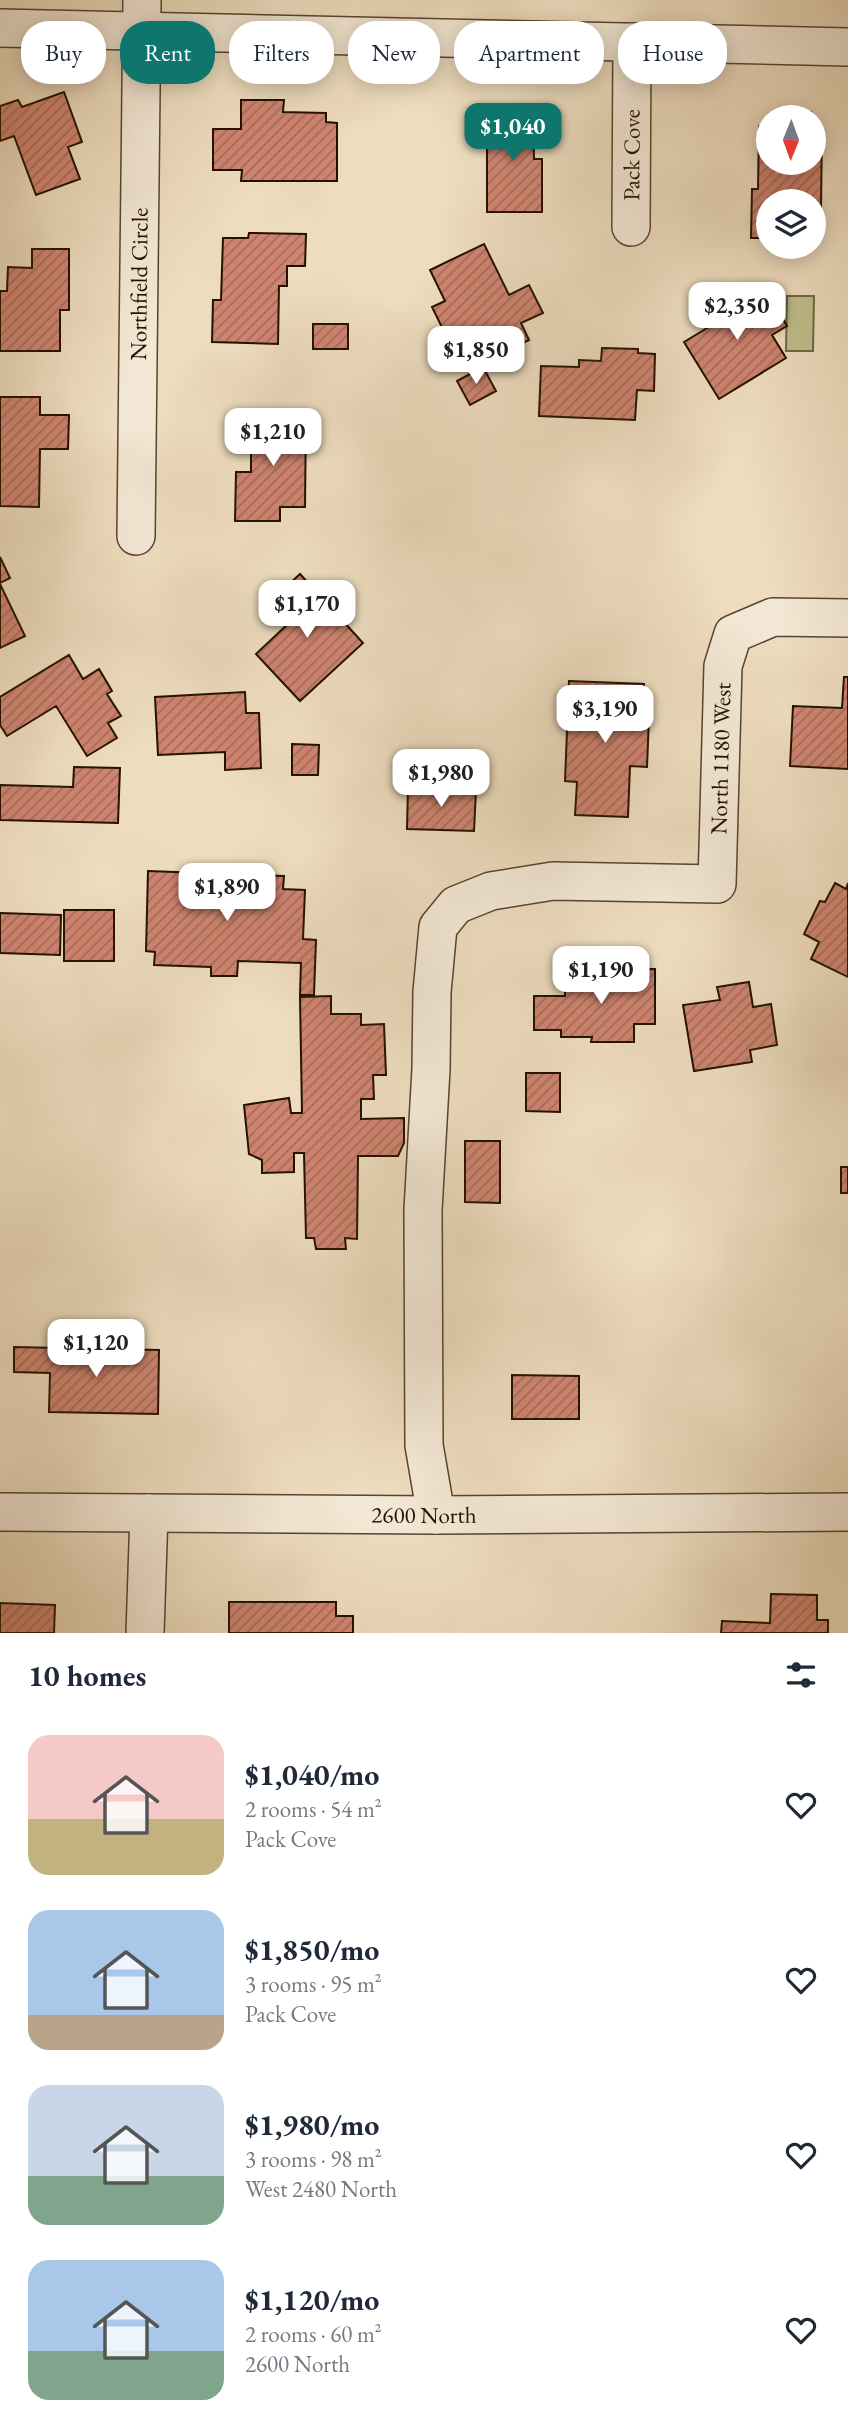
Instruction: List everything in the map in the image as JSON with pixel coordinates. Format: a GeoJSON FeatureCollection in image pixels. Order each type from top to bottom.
{"type":"FeatureCollection","features":[{"type":"Feature","properties":{"kind":"street"},"geometry":{"type":"LineString","coordinates":[[0,28],[142,16],[618,41]]}},
{"type":"Feature","properties":{"kind":"street","name":"Northfield Circle"},"geometry":{"type":"LineString","coordinates":[[135,536],[142,16]]}},
{"type":"Feature","properties":{"kind":"street"},"geometry":{"type":"LineString","coordinates":[[727,44],[848,47]]}},
{"type":"Feature","properties":{"kind":"street","name":"Pack Cove"},"geometry":{"type":"LineString","coordinates":[[631,227],[632,84]]}},
{"type":"Feature","properties":{"kind":"street","name":"North 1180 West"},"geometry":{"type":"LineString","coordinates":[[436,1515],[424,1445],[423,1210],[431,1069],[432,992],[438,927],[456,905],[491,891],[553,881],[718,884],[723,666],[733,634],[773,617],[848,618]]}},
{"type":"Feature","properties":{"kind":"street","name":"2600 North"},"geometry":{"type":"LineString","coordinates":[[0,1512],[436,1515],[848,1512]]}},
{"type":"Feature","properties":{"kind":"street"},"geometry":{"type":"LineString","coordinates":[[145,1633],[149,1513]]}},
{"type":"Feature","properties":{"kind":"shaded area"},"geometry":{"type":"Polygon","coordinates":[[[787,296],[814,296],[813,351],[786,351],[787,296]]]}},
{"type":"Feature","properties":{"kind":"building"},"geometry":{"type":"Polygon","coordinates":[[[64,92],[82,142],[68,147],[80,179],[36,195],[14,136],[0,141],[0,106],[18,100],[22,107],[64,92]]]}},
{"type":"Feature","properties":{"kind":"building"},"geometry":{"type":"Polygon","coordinates":[[[241,100],[284,100],[283,112],[326,113],[326,122],[337,123],[337,181],[241,181],[242,170],[213,170],[213,129],[241,129],[241,100]]]}},
{"type":"Feature","properties":{"kind":"building"},"geometry":{"type":"Polygon","coordinates":[[[487,109],[533,109],[534,159],[542,159],[542,212],[487,212],[487,109]]]}},
{"type":"Feature","properties":{"kind":"building"},"geometry":{"type":"Polygon","coordinates":[[[758,175],[821,175],[821,189],[758,189],[758,175]]]}},
{"type":"Feature","properties":{"kind":"building"},"geometry":{"type":"Polygon","coordinates":[[[752,189],[756,189],[756,238],[751,238],[752,189]]]}},
{"type":"Feature","properties":{"kind":"building"},"geometry":{"type":"Polygon","coordinates":[[[249,233],[306,234],[305,266],[287,266],[287,286],[279,286],[278,344],[212,342],[213,300],[221,300],[223,238],[248,238],[249,233]]]}},
{"type":"Feature","properties":{"kind":"building"},"geometry":{"type":"Polygon","coordinates":[[[484,244],[509,295],[529,285],[543,313],[521,323],[529,340],[482,363],[472,343],[454,352],[432,307],[445,301],[430,270],[484,244]]]}},
{"type":"Feature","properties":{"kind":"building"},"geometry":{"type":"Polygon","coordinates":[[[32,249],[69,249],[69,310],[60,310],[60,351],[0,351],[0,291],[7,291],[8,267],[32,268],[32,249]]]}},
{"type":"Feature","properties":{"kind":"building"},"geometry":{"type":"Polygon","coordinates":[[[732,289],[745,309],[769,295],[787,326],[772,335],[786,358],[719,399],[684,342],[712,325],[701,308],[732,289]]]}},
{"type":"Feature","properties":{"kind":"building"},"geometry":{"type":"Polygon","coordinates":[[[313,324],[348,324],[348,349],[313,349],[313,324]]]}},
{"type":"Feature","properties":{"kind":"building"},"geometry":{"type":"Polygon","coordinates":[[[602,348],[638,349],[638,353],[655,354],[654,391],[637,390],[635,420],[539,416],[541,366],[579,367],[579,360],[601,361],[602,348]]]}},
{"type":"Feature","properties":{"kind":"building"},"geometry":{"type":"Polygon","coordinates":[[[483,367],[496,391],[470,405],[457,381],[483,367]]]}},
{"type":"Feature","properties":{"kind":"building"},"geometry":{"type":"Polygon","coordinates":[[[0,397],[40,397],[40,415],[69,415],[68,449],[40,449],[39,507],[0,506],[0,397]]]}},
{"type":"Feature","properties":{"kind":"building"},"geometry":{"type":"Polygon","coordinates":[[[251,414],[306,414],[305,507],[280,507],[280,521],[235,521],[236,472],[251,472],[251,414]]]}},
{"type":"Feature","properties":{"kind":"building"},"geometry":{"type":"Polygon","coordinates":[[[0,557],[10,578],[0,583],[0,557]]]}},
{"type":"Feature","properties":{"kind":"building"},"geometry":{"type":"Polygon","coordinates":[[[300,574],[363,643],[300,701],[256,654],[291,621],[272,600],[300,574]]]}},
{"type":"Feature","properties":{"kind":"building"},"geometry":{"type":"Polygon","coordinates":[[[0,584],[25,636],[0,648],[0,584]]]}},
{"type":"Feature","properties":{"kind":"building"},"geometry":{"type":"Polygon","coordinates":[[[69,655],[83,679],[99,669],[112,691],[107,694],[121,716],[108,723],[117,738],[87,756],[56,706],[7,736],[0,725],[0,697],[69,655]]]}},
{"type":"Feature","properties":{"kind":"building"},"geometry":{"type":"Polygon","coordinates":[[[844,677],[848,677],[848,769],[790,766],[793,706],[842,708],[844,677]]]}},
{"type":"Feature","properties":{"kind":"building"},"geometry":{"type":"Polygon","coordinates":[[[569,681],[644,684],[643,718],[649,718],[647,767],[630,766],[628,817],[575,815],[577,782],[565,781],[569,681]]]}},
{"type":"Feature","properties":{"kind":"building"},"geometry":{"type":"Polygon","coordinates":[[[245,692],[246,713],[259,713],[261,768],[225,770],[225,752],[158,755],[155,697],[245,692]]]}},
{"type":"Feature","properties":{"kind":"building"},"geometry":{"type":"Polygon","coordinates":[[[292,744],[319,745],[318,775],[292,775],[292,744]]]}},
{"type":"Feature","properties":{"kind":"building"},"geometry":{"type":"Polygon","coordinates":[[[74,767],[120,768],[118,823],[0,820],[0,785],[73,787],[74,767]]]}},
{"type":"Feature","properties":{"kind":"building"},"geometry":{"type":"Polygon","coordinates":[[[408,788],[476,790],[474,831],[407,829],[408,788]]]}},
{"type":"Feature","properties":{"kind":"building"},"geometry":{"type":"Polygon","coordinates":[[[148,871],[284,876],[283,889],[305,890],[303,939],[316,940],[314,995],[300,995],[301,963],[238,961],[237,976],[211,976],[211,967],[154,965],[155,952],[146,951],[148,871]]]}},
{"type":"Feature","properties":{"kind":"building"},"geometry":{"type":"Polygon","coordinates":[[[835,883],[846,889],[848,883],[848,977],[811,959],[819,942],[804,934],[820,901],[825,902],[835,883]]]}},
{"type":"Feature","properties":{"kind":"building"},"geometry":{"type":"Polygon","coordinates":[[[64,910],[114,910],[114,961],[64,961],[64,910]]]}},
{"type":"Feature","properties":{"kind":"building"},"geometry":{"type":"Polygon","coordinates":[[[0,913],[61,915],[60,955],[0,953],[0,913]]]}},
{"type":"Feature","properties":{"kind":"building"},"geometry":{"type":"Polygon","coordinates":[[[655,969],[655,1024],[634,1024],[634,1042],[591,1042],[592,1037],[561,1037],[561,1030],[534,1030],[534,996],[565,996],[565,983],[589,983],[589,970],[655,969]]]}},
{"type":"Feature","properties":{"kind":"building"},"geometry":{"type":"Polygon","coordinates":[[[749,982],[753,1007],[771,1004],[777,1045],[750,1050],[752,1062],[694,1071],[683,1005],[720,1000],[717,987],[749,982]]]}},
{"type":"Feature","properties":{"kind":"building"},"geometry":{"type":"Polygon","coordinates":[[[331,996],[331,1014],[361,1014],[361,1025],[384,1024],[386,1075],[373,1075],[374,1099],[361,1099],[361,1119],[404,1118],[404,1143],[398,1156],[358,1156],[357,1239],[345,1238],[346,1249],[316,1249],[314,1238],[306,1238],[304,1153],[294,1153],[294,1172],[262,1173],[262,1160],[249,1154],[244,1105],[289,1098],[291,1113],[302,1113],[300,997],[331,996]]]}},
{"type":"Feature","properties":{"kind":"building"},"geometry":{"type":"Polygon","coordinates":[[[526,1073],[560,1073],[560,1112],[526,1111],[526,1073]]]}},
{"type":"Feature","properties":{"kind":"building"},"geometry":{"type":"Polygon","coordinates":[[[465,1141],[500,1141],[500,1203],[465,1202],[465,1141]]]}},
{"type":"Feature","properties":{"kind":"building"},"geometry":{"type":"Polygon","coordinates":[[[841,1167],[848,1167],[848,1193],[841,1193],[841,1167]]]}},
{"type":"Feature","properties":{"kind":"building"},"geometry":{"type":"Polygon","coordinates":[[[14,1347],[159,1350],[158,1414],[49,1412],[50,1373],[14,1372],[14,1347]]]}},
{"type":"Feature","properties":{"kind":"building"},"geometry":{"type":"Polygon","coordinates":[[[512,1375],[579,1376],[579,1419],[512,1419],[512,1375]]]}},
{"type":"Feature","properties":{"kind":"building"},"geometry":{"type":"Polygon","coordinates":[[[771,1594],[817,1595],[817,1620],[828,1620],[828,1633],[721,1633],[722,1621],[770,1623],[771,1594]]]}},
{"type":"Feature","properties":{"kind":"building"},"geometry":{"type":"Polygon","coordinates":[[[229,1602],[336,1602],[336,1616],[353,1616],[353,1633],[229,1633],[229,1602]]]}},
{"type":"Feature","properties":{"kind":"building"},"geometry":{"type":"Polygon","coordinates":[[[0,1603],[55,1605],[54,1633],[0,1633],[0,1603]]]}}]}
